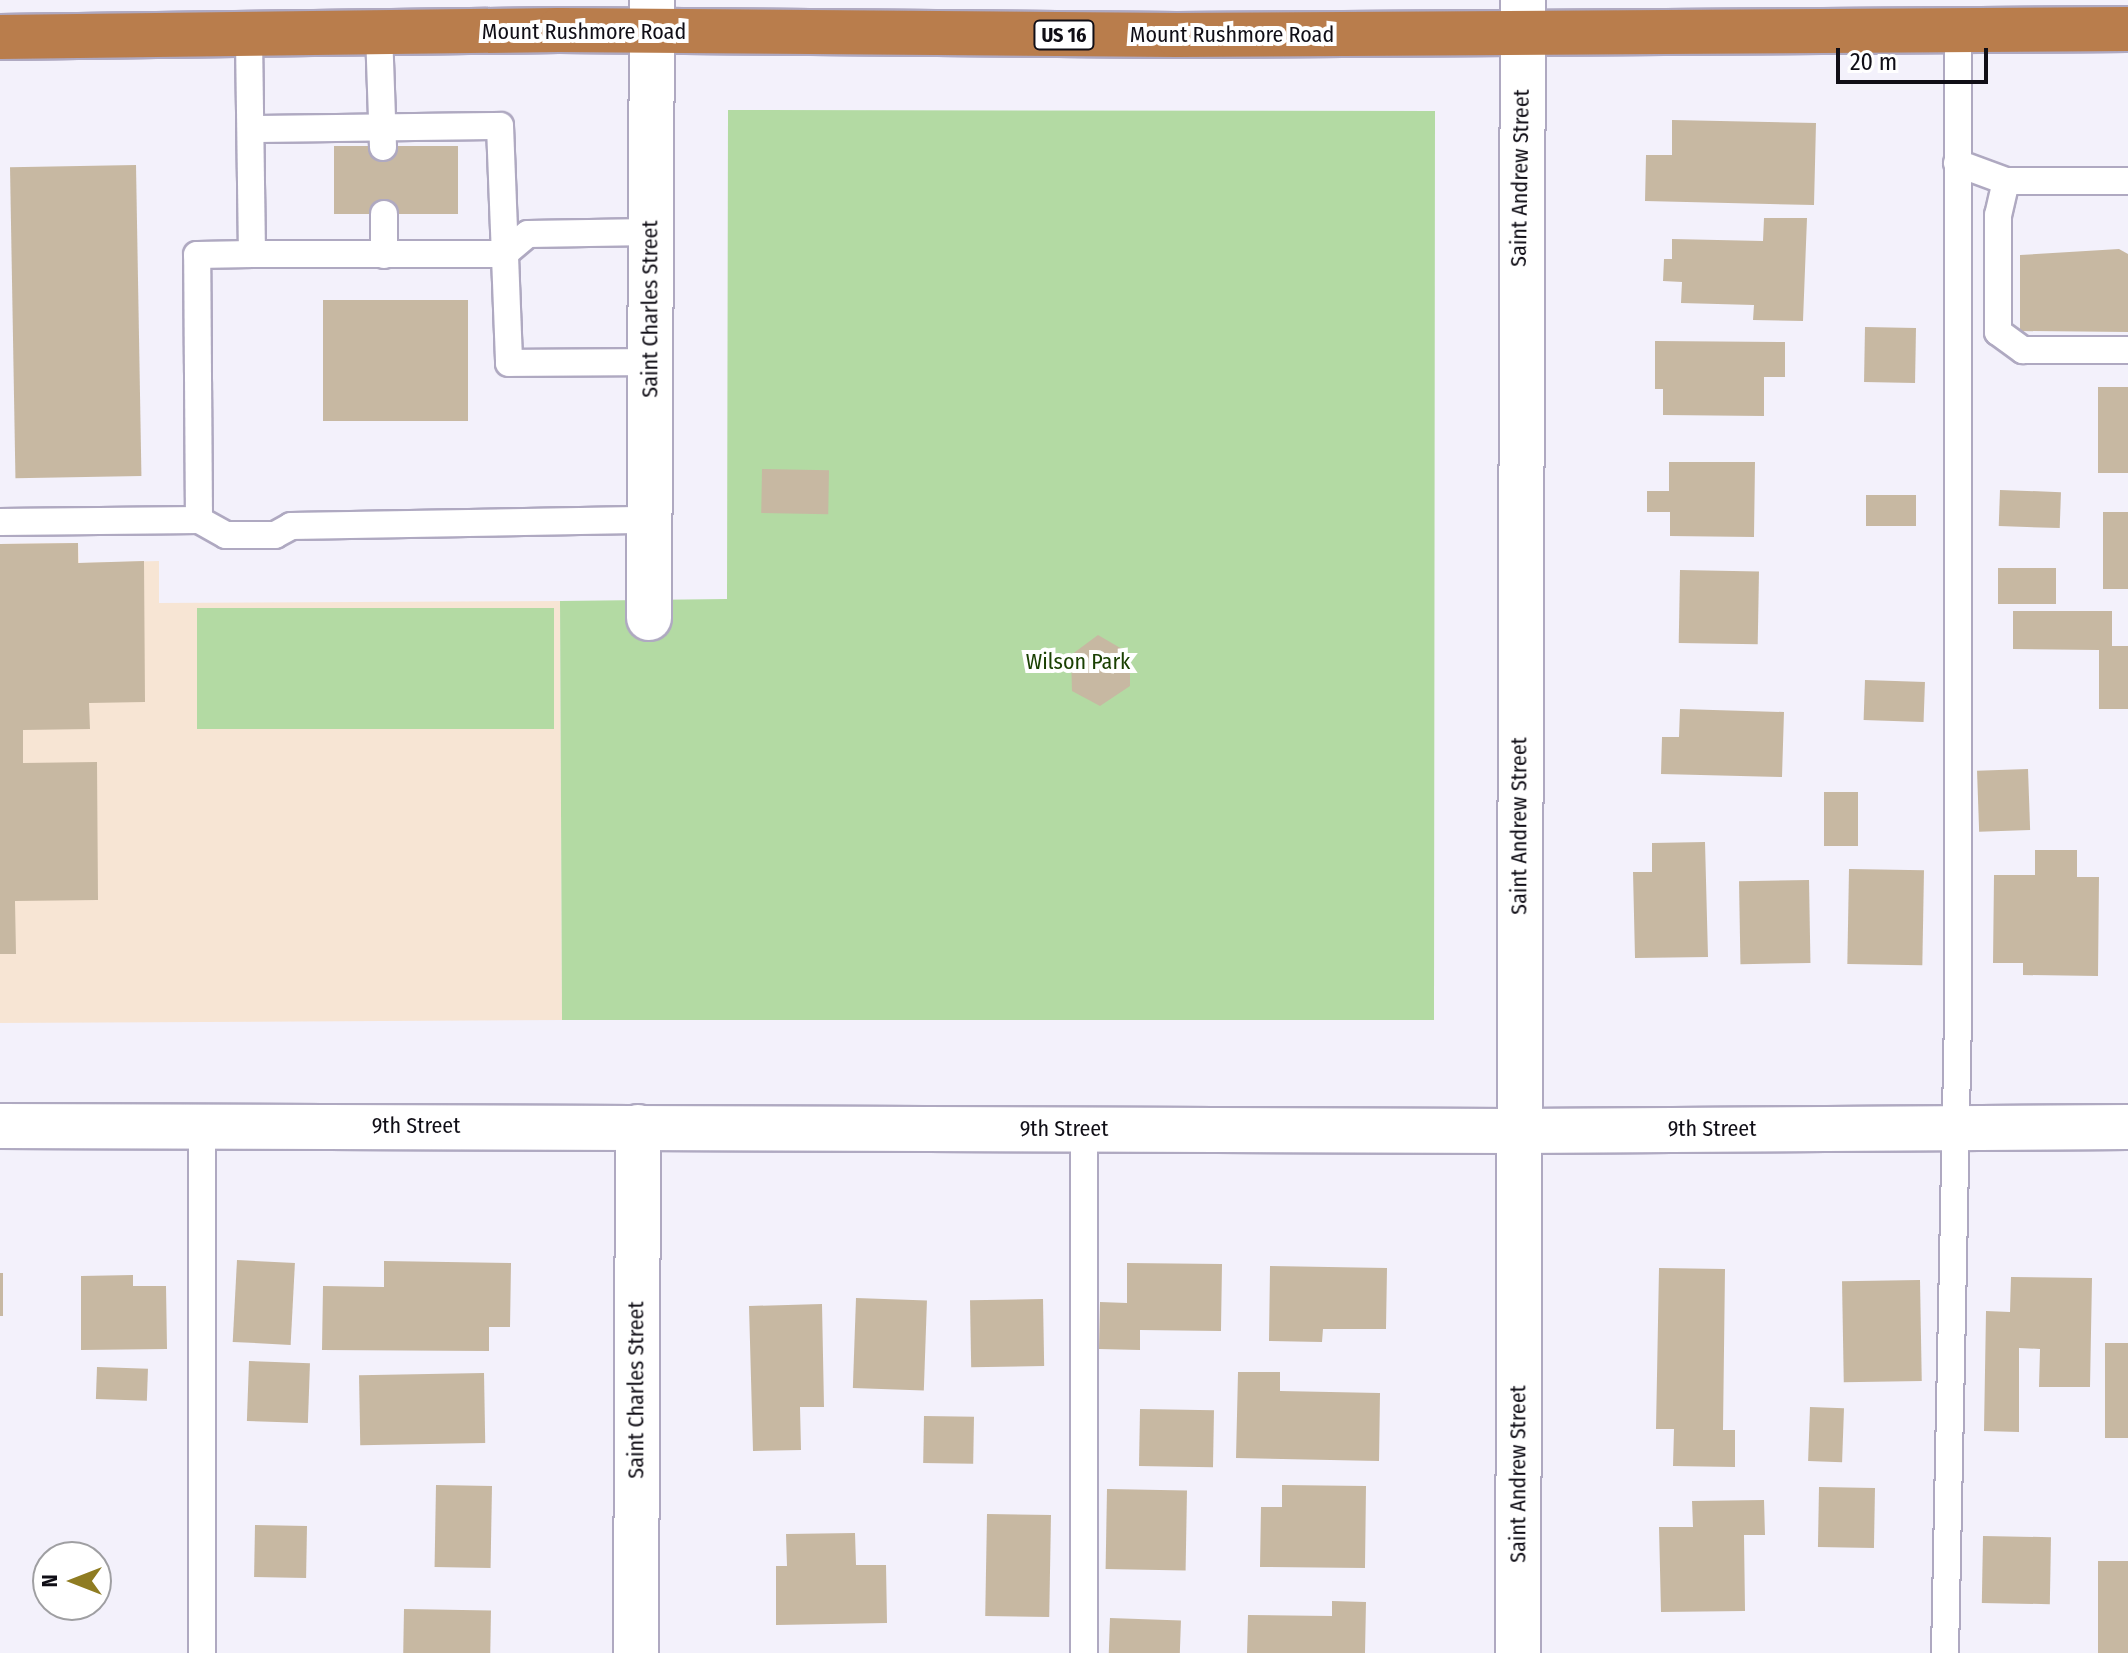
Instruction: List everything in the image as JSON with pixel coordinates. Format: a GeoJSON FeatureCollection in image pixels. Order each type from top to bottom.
{"type":"FeatureCollection","features":[{"type":"Feature","properties":{"kind":"highway","name":"Mount Rushmore Road"},"geometry":{"type":"LineString","coordinates":[[0,37],[379,32],[654,16],[1193,35],[1523,15],[1958,29],[2128,29]]}},
{"type":"Feature","properties":{"kind":"street","name":"Saint Andrew Street"},"geometry":{"type":"LineString","coordinates":[[1518,1653],[1523,15]]}},
{"type":"Feature","properties":{"kind":"street","name":"Saint Charles Street"},"geometry":{"type":"LineString","coordinates":[[649,618],[654,16]]}},
{"type":"Feature","properties":{"kind":"street","name":"9th Street"},"geometry":{"type":"LineString","coordinates":[[0,1126],[1518,1131],[2128,1127]]}},
{"type":"Feature","properties":{"kind":"street","name":"Saint Charles Street"},"geometry":{"type":"LineString","coordinates":[[636,1653],[638,1127]]}},
{"type":"Feature","properties":{"kind":"lane"},"geometry":{"type":"LineString","coordinates":[[1945,1653],[1953,1127],[1958,1018],[1958,29]]}},
{"type":"Feature","properties":{"kind":"lane"},"geometry":{"type":"LineString","coordinates":[[249,32],[252,254]]}},
{"type":"Feature","properties":{"kind":"lane"},"geometry":{"type":"LineString","coordinates":[[379,32],[383,138]]}},
{"type":"Feature","properties":{"kind":"lane"},"geometry":{"type":"LineString","coordinates":[[251,129],[383,138],[500,126],[509,363],[650,362]]}},
{"type":"Feature","properties":{"kind":"lane"},"geometry":{"type":"LineString","coordinates":[[1957,163],[2006,181],[2128,181]]}},
{"type":"Feature","properties":{"kind":"lane"},"geometry":{"type":"LineString","coordinates":[[2006,181],[1998,215],[1998,332],[2023,350],[2128,350]]}},
{"type":"Feature","properties":{"kind":"lane"},"geometry":{"type":"LineString","coordinates":[[384,214],[384,255]]}},
{"type":"Feature","properties":{"kind":"lane"},"geometry":{"type":"LineString","coordinates":[[199,520],[197,255],[504,254],[528,234],[650,232]]}},
{"type":"Feature","properties":{"kind":"lane"},"geometry":{"type":"LineString","coordinates":[[0,522],[199,520],[226,535],[275,535],[291,526],[650,520]]}},
{"type":"Feature","properties":{"kind":"lane"},"geometry":{"type":"LineString","coordinates":[[202,1125],[202,1653]]}},
{"type":"Feature","properties":{"kind":"lane"},"geometry":{"type":"LineString","coordinates":[[1084,1129],[1084,1653]]}},
{"type":"Feature","properties":{"kind":"shaded area"},"geometry":{"type":"Polygon","coordinates":[[[78,543],[79,563],[159,561],[159,603],[560,601],[562,1020],[0,1023],[0,544],[78,543]]]}},
{"type":"Feature","properties":{"kind":"green space","name":"Wilson Park"},"geometry":{"type":"Polygon","coordinates":[[[728,110],[1435,111],[1434,1020],[562,1020],[560,601],[727,599],[728,110]]]}},
{"type":"Feature","properties":{"kind":"green space"},"geometry":{"type":"Polygon","coordinates":[[[197,608],[554,608],[554,729],[197,729],[197,608]]]}},
{"type":"Feature","properties":{"kind":"building"},"geometry":{"type":"Polygon","coordinates":[[[1672,120],[1816,123],[1814,205],[1645,201],[1646,155],[1672,155],[1672,120]]]}},
{"type":"Feature","properties":{"kind":"building"},"geometry":{"type":"Polygon","coordinates":[[[334,146],[458,146],[458,214],[334,214],[334,146]]]}},
{"type":"Feature","properties":{"kind":"building"},"geometry":{"type":"Polygon","coordinates":[[[136,165],[141,476],[15,478],[10,167],[136,165]]]}},
{"type":"Feature","properties":{"kind":"building"},"geometry":{"type":"Polygon","coordinates":[[[1764,218],[1807,218],[1803,321],[1753,320],[1754,305],[1681,303],[1682,282],[1663,281],[1664,259],[1672,259],[1672,239],[1763,241],[1764,218]]]}},
{"type":"Feature","properties":{"kind":"building"},"geometry":{"type":"Polygon","coordinates":[[[2119,249],[2128,254],[2128,332],[2020,331],[2020,255],[2119,249]]]}},
{"type":"Feature","properties":{"kind":"building"},"geometry":{"type":"Polygon","coordinates":[[[323,300],[468,300],[468,421],[323,421],[323,300]]]}},
{"type":"Feature","properties":{"kind":"building"},"geometry":{"type":"Polygon","coordinates":[[[1865,327],[1916,328],[1915,383],[1864,382],[1865,327]]]}},
{"type":"Feature","properties":{"kind":"building"},"geometry":{"type":"Polygon","coordinates":[[[1655,341],[1785,342],[1785,377],[1764,377],[1764,416],[1663,415],[1663,389],[1655,389],[1655,341]]]}},
{"type":"Feature","properties":{"kind":"building"},"geometry":{"type":"Polygon","coordinates":[[[2098,387],[2128,387],[2128,473],[2098,473],[2098,387]]]}},
{"type":"Feature","properties":{"kind":"building"},"geometry":{"type":"Polygon","coordinates":[[[1669,462],[1755,462],[1754,537],[1670,536],[1670,512],[1647,512],[1647,491],[1669,491],[1669,462]]]}},
{"type":"Feature","properties":{"kind":"building"},"geometry":{"type":"Polygon","coordinates":[[[762,469],[829,470],[828,514],[761,513],[762,469]]]}},
{"type":"Feature","properties":{"kind":"building"},"geometry":{"type":"Polygon","coordinates":[[[2000,490],[2061,492],[2060,528],[1999,526],[2000,490]]]}},
{"type":"Feature","properties":{"kind":"building"},"geometry":{"type":"Polygon","coordinates":[[[1866,495],[1916,495],[1916,526],[1866,526],[1866,495]]]}},
{"type":"Feature","properties":{"kind":"building"},"geometry":{"type":"Polygon","coordinates":[[[2103,512],[2128,512],[2128,589],[2103,589],[2103,512]]]}},
{"type":"Feature","properties":{"kind":"building"},"geometry":{"type":"Polygon","coordinates":[[[78,543],[78,563],[144,561],[145,702],[89,703],[90,729],[23,730],[23,763],[97,762],[98,900],[15,901],[16,954],[0,954],[0,544],[78,543]]]}},
{"type":"Feature","properties":{"kind":"building"},"geometry":{"type":"Polygon","coordinates":[[[1998,568],[2056,568],[2056,604],[1998,604],[1998,568]]]}},
{"type":"Feature","properties":{"kind":"building"},"geometry":{"type":"Polygon","coordinates":[[[1680,570],[1759,571],[1758,644],[1679,643],[1680,570]]]}},
{"type":"Feature","properties":{"kind":"building"},"geometry":{"type":"Polygon","coordinates":[[[2013,611],[2112,611],[2112,646],[2128,646],[2128,709],[2099,709],[2099,650],[2013,649],[2013,611]]]}},
{"type":"Feature","properties":{"kind":"building"},"geometry":{"type":"Polygon","coordinates":[[[1098,635],[1129,653],[1130,675],[1130,686],[1100,706],[1072,691],[1071,655],[1098,635]]]}},
{"type":"Feature","properties":{"kind":"building"},"geometry":{"type":"Polygon","coordinates":[[[1865,680],[1925,682],[1924,722],[1864,720],[1865,680]]]}},
{"type":"Feature","properties":{"kind":"building"},"geometry":{"type":"Polygon","coordinates":[[[1680,709],[1784,712],[1782,777],[1661,774],[1662,737],[1679,737],[1680,709]]]}},
{"type":"Feature","properties":{"kind":"building"},"geometry":{"type":"Polygon","coordinates":[[[2028,769],[2030,830],[1979,832],[1977,771],[2028,769]]]}},
{"type":"Feature","properties":{"kind":"building"},"geometry":{"type":"Polygon","coordinates":[[[1824,792],[1858,792],[1858,846],[1824,846],[1824,792]]]}},
{"type":"Feature","properties":{"kind":"building"},"geometry":{"type":"Polygon","coordinates":[[[1705,842],[1708,957],[1635,958],[1633,872],[1652,872],[1652,843],[1705,842]]]}},
{"type":"Feature","properties":{"kind":"building"},"geometry":{"type":"Polygon","coordinates":[[[2035,850],[2077,850],[2077,877],[2099,877],[2098,976],[2023,975],[2023,963],[1993,963],[1994,875],[2035,875],[2035,850]]]}},
{"type":"Feature","properties":{"kind":"building"},"geometry":{"type":"Polygon","coordinates":[[[1849,869],[1924,870],[1922,965],[1847,964],[1849,869]]]}},
{"type":"Feature","properties":{"kind":"building"},"geometry":{"type":"Polygon","coordinates":[[[1809,880],[1810,963],[1740,964],[1739,881],[1809,880]]]}},
{"type":"Feature","properties":{"kind":"building"},"geometry":{"type":"Polygon","coordinates":[[[237,1260],[295,1263],[291,1345],[233,1342],[237,1260]]]}},
{"type":"Feature","properties":{"kind":"building"},"geometry":{"type":"Polygon","coordinates":[[[384,1261],[511,1263],[510,1327],[489,1327],[489,1351],[322,1350],[323,1286],[384,1287],[384,1261]]]}},
{"type":"Feature","properties":{"kind":"building"},"geometry":{"type":"Polygon","coordinates":[[[1127,1263],[1222,1264],[1221,1331],[1140,1330],[1140,1350],[1099,1349],[1100,1302],[1127,1303],[1127,1263]]]}},
{"type":"Feature","properties":{"kind":"building"},"geometry":{"type":"Polygon","coordinates":[[[1270,1266],[1387,1268],[1386,1329],[1323,1329],[1322,1342],[1269,1341],[1270,1266]]]}},
{"type":"Feature","properties":{"kind":"building"},"geometry":{"type":"Polygon","coordinates":[[[1659,1268],[1725,1269],[1723,1430],[1735,1430],[1735,1467],[1673,1466],[1674,1429],[1656,1429],[1659,1268]]]}},
{"type":"Feature","properties":{"kind":"building"},"geometry":{"type":"Polygon","coordinates":[[[0,1273],[3,1273],[3,1316],[0,1316],[0,1273]]]}},
{"type":"Feature","properties":{"kind":"building"},"geometry":{"type":"Polygon","coordinates":[[[133,1275],[133,1286],[166,1286],[167,1349],[81,1350],[81,1276],[133,1275]]]}},
{"type":"Feature","properties":{"kind":"building"},"geometry":{"type":"Polygon","coordinates":[[[2011,1277],[2092,1278],[2090,1387],[2039,1387],[2040,1349],[2019,1348],[2019,1432],[1984,1431],[1986,1311],[2010,1312],[2011,1277]]]}},
{"type":"Feature","properties":{"kind":"building"},"geometry":{"type":"Polygon","coordinates":[[[1920,1280],[1922,1381],[1844,1382],[1842,1281],[1920,1280]]]}},
{"type":"Feature","properties":{"kind":"building"},"geometry":{"type":"Polygon","coordinates":[[[856,1298],[927,1300],[924,1390],[853,1388],[856,1298]]]}},
{"type":"Feature","properties":{"kind":"building"},"geometry":{"type":"Polygon","coordinates":[[[1043,1299],[1044,1366],[971,1367],[970,1300],[1043,1299]]]}},
{"type":"Feature","properties":{"kind":"building"},"geometry":{"type":"Polygon","coordinates":[[[822,1304],[824,1407],[800,1407],[801,1450],[753,1451],[749,1306],[822,1304]]]}},
{"type":"Feature","properties":{"kind":"building"},"geometry":{"type":"Polygon","coordinates":[[[2105,1343],[2128,1343],[2128,1438],[2105,1438],[2105,1343]]]}},
{"type":"Feature","properties":{"kind":"building"},"geometry":{"type":"Polygon","coordinates":[[[249,1361],[310,1363],[308,1423],[247,1421],[249,1361]]]}},
{"type":"Feature","properties":{"kind":"building"},"geometry":{"type":"Polygon","coordinates":[[[97,1367],[148,1369],[147,1401],[96,1399],[97,1367]]]}},
{"type":"Feature","properties":{"kind":"building"},"geometry":{"type":"Polygon","coordinates":[[[1238,1372],[1280,1372],[1280,1391],[1380,1393],[1379,1461],[1236,1458],[1238,1372]]]}},
{"type":"Feature","properties":{"kind":"building"},"geometry":{"type":"Polygon","coordinates":[[[484,1373],[485,1443],[360,1445],[359,1375],[484,1373]]]}},
{"type":"Feature","properties":{"kind":"building"},"geometry":{"type":"Polygon","coordinates":[[[1810,1407],[1844,1408],[1842,1462],[1808,1461],[1810,1407]]]}},
{"type":"Feature","properties":{"kind":"building"},"geometry":{"type":"Polygon","coordinates":[[[1140,1409],[1214,1410],[1213,1467],[1139,1466],[1140,1409]]]}},
{"type":"Feature","properties":{"kind":"building"},"geometry":{"type":"Polygon","coordinates":[[[924,1416],[974,1417],[973,1464],[923,1463],[924,1416]]]}},
{"type":"Feature","properties":{"kind":"building"},"geometry":{"type":"Polygon","coordinates":[[[436,1485],[492,1486],[491,1568],[435,1567],[436,1485]]]}},
{"type":"Feature","properties":{"kind":"building"},"geometry":{"type":"Polygon","coordinates":[[[1282,1485],[1366,1486],[1365,1568],[1260,1567],[1261,1507],[1282,1507],[1282,1485]]]}},
{"type":"Feature","properties":{"kind":"building"},"geometry":{"type":"Polygon","coordinates":[[[1819,1487],[1875,1488],[1874,1548],[1818,1547],[1819,1487]]]}},
{"type":"Feature","properties":{"kind":"building"},"geometry":{"type":"Polygon","coordinates":[[[1107,1489],[1187,1490],[1186,1570],[1106,1569],[1107,1489]]]}},
{"type":"Feature","properties":{"kind":"building"},"geometry":{"type":"Polygon","coordinates":[[[1764,1500],[1765,1535],[1744,1535],[1745,1611],[1661,1612],[1659,1527],[1693,1527],[1692,1501],[1764,1500]]]}},
{"type":"Feature","properties":{"kind":"building"},"geometry":{"type":"Polygon","coordinates":[[[987,1514],[1051,1515],[1049,1617],[985,1616],[987,1514]]]}},
{"type":"Feature","properties":{"kind":"building"},"geometry":{"type":"Polygon","coordinates":[[[255,1525],[307,1526],[306,1578],[254,1577],[255,1525]]]}},
{"type":"Feature","properties":{"kind":"building"},"geometry":{"type":"Polygon","coordinates":[[[855,1533],[856,1565],[886,1565],[887,1623],[776,1625],[776,1566],[787,1566],[786,1534],[855,1533]]]}},
{"type":"Feature","properties":{"kind":"building"},"geometry":{"type":"Polygon","coordinates":[[[1983,1536],[2051,1537],[2050,1604],[1982,1603],[1983,1536]]]}},
{"type":"Feature","properties":{"kind":"building"},"geometry":{"type":"Polygon","coordinates":[[[2098,1561],[2128,1561],[2128,1653],[2098,1653],[2098,1561]]]}},
{"type":"Feature","properties":{"kind":"building"},"geometry":{"type":"Polygon","coordinates":[[[1332,1601],[1366,1602],[1365,1653],[1247,1653],[1248,1615],[1332,1616],[1332,1601]]]}},
{"type":"Feature","properties":{"kind":"building"},"geometry":{"type":"Polygon","coordinates":[[[404,1609],[491,1611],[490,1653],[403,1653],[404,1609]]]}},
{"type":"Feature","properties":{"kind":"building"},"geometry":{"type":"Polygon","coordinates":[[[1110,1618],[1181,1620],[1180,1653],[1109,1653],[1110,1618]]]}}]}
